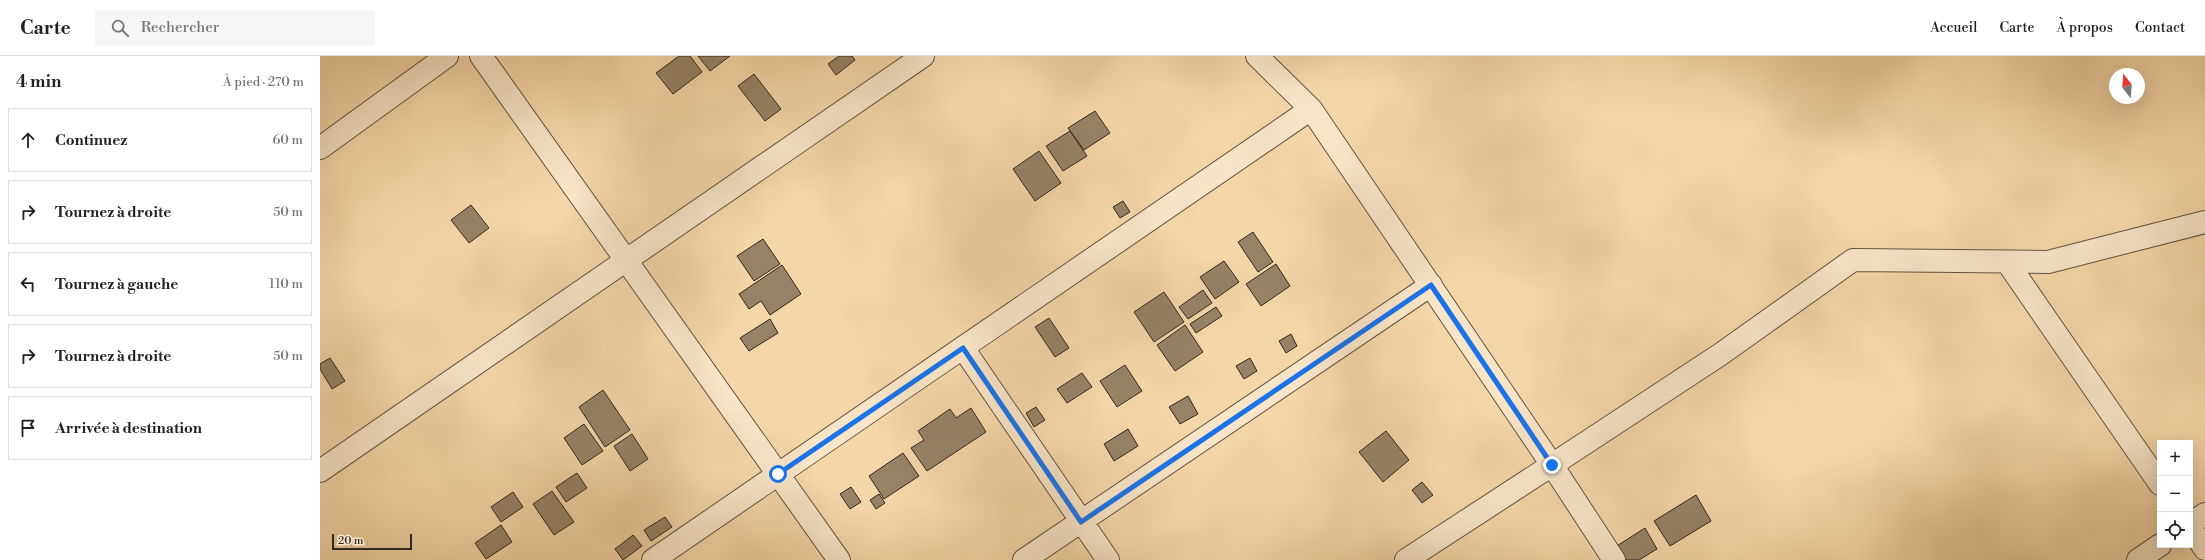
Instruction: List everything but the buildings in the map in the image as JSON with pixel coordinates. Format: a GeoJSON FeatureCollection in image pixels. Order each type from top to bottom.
{"type":"FeatureCollection","features":[{"type":"Feature","properties":{"kind":"street"},"geometry":{"type":"LineString","coordinates":[[320,148],[447,56]]}},
{"type":"Feature","properties":{"kind":"street"},"geometry":{"type":"LineString","coordinates":[[480,56],[839,560]]}},
{"type":"Feature","properties":{"kind":"street"},"geometry":{"type":"LineString","coordinates":[[320,471],[923,56]]}},
{"type":"Feature","properties":{"kind":"street"},"geometry":{"type":"LineString","coordinates":[[1257,56],[1311,109],[1552,465],[1614,560]]}},
{"type":"Feature","properties":{"kind":"street"},"geometry":{"type":"LineString","coordinates":[[653,560],[1311,109]]}},
{"type":"Feature","properties":{"kind":"street"},"geometry":{"type":"LineString","coordinates":[[1406,560],[1721,354],[1852,260],[2048,262],[2205,222]]}},
{"type":"Feature","properties":{"kind":"street"},"geometry":{"type":"LineString","coordinates":[[2007,262],[2157,480]]}},
{"type":"Feature","properties":{"kind":"street"},"geometry":{"type":"LineString","coordinates":[[1024,560],[1431,285]]}},
{"type":"Feature","properties":{"kind":"street"},"geometry":{"type":"LineString","coordinates":[[963,348],[1108,560]]}},
{"type":"Feature","properties":{"kind":"street"},"geometry":{"type":"LineString","coordinates":[[2193,524],[2205,514]]}},
{"type":"Feature","properties":{"kind":"street"},"geometry":{"type":"LineString","coordinates":[[2193,531],[2205,549]]}},
{"type":"Feature","properties":{"kind":"street"},"geometry":{"type":"LineString","coordinates":[[2138,560],[2157,547]]}},
{"type":"Feature","properties":{"kind":"route"},"geometry":{"type":"LineString","coordinates":[[778,474],[963,348],[1081,522],[1431,285],[1552,465]]}}]}
